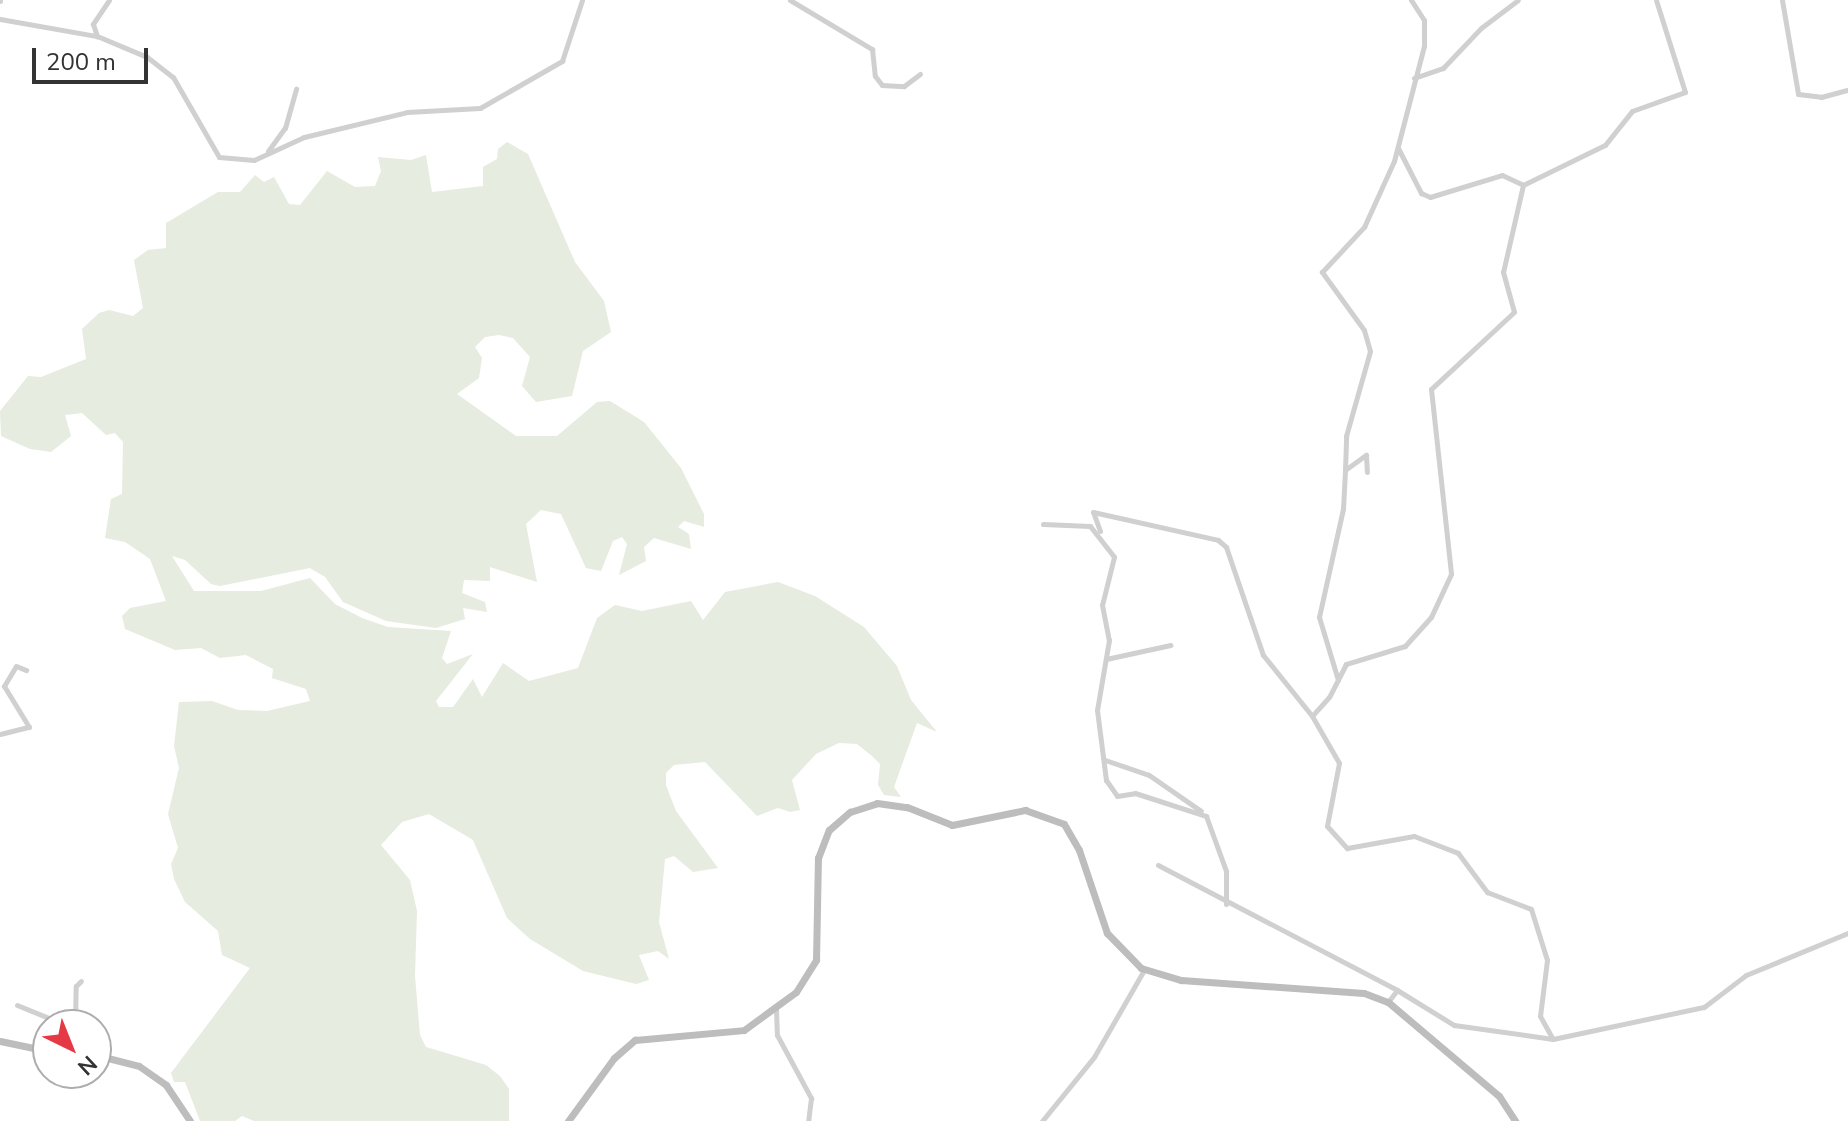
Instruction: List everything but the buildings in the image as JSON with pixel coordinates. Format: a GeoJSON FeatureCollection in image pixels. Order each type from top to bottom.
{"type":"FeatureCollection","features":[{"type":"Feature","properties":{"kind":"main road"},"geometry":{"type":"LineString","coordinates":[[568,1121],[614,1058],[635,1040],[744,1030],[796,992],[816,960],[818,858],[829,830],[850,812],[877,803],[907,807],[952,825],[1025,810],[1064,824],[1079,850],[1107,933],[1127,958],[1144,970],[1181,980],[1364,993],[1388,1002],[1499,1096],[1515,1121]]}},
{"type":"Feature","properties":{"kind":"main road"},"geometry":{"type":"LineString","coordinates":[[0,1041],[32,1048]]}},
{"type":"Feature","properties":{"kind":"main road"},"geometry":{"type":"LineString","coordinates":[[112,1059],[139,1066],[157,1079],[176,1096],[190,1121]]}},
{"type":"Feature","properties":{"kind":"street"},"geometry":{"type":"LineString","coordinates":[[0,19],[97,36],[147,57],[173,77],[219,157],[254,160],[287,143],[407,112],[480,108],[562,61],[582,0]]}},
{"type":"Feature","properties":{"kind":"street"},"geometry":{"type":"LineString","coordinates":[[790,0],[872,49],[875,76],[882,85],[904,86],[920,74]]}},
{"type":"Feature","properties":{"kind":"street"},"geometry":{"type":"LineString","coordinates":[[1338,680],[1319,617],[1343,509],[1346,436],[1370,351],[1364,330],[1322,272],[1364,227],[1397,146],[1425,26],[1411,0]]}},
{"type":"Feature","properties":{"kind":"street"},"geometry":{"type":"LineString","coordinates":[[1414,78],[1443,68],[1481,28],[1518,0]]}},
{"type":"Feature","properties":{"kind":"street"},"geometry":{"type":"LineString","coordinates":[[1523,185],[1605,145],[1632,111],[1685,92],[1656,0]]}},
{"type":"Feature","properties":{"kind":"street"},"geometry":{"type":"LineString","coordinates":[[1782,0],[1798,94],[1821,97],[1848,90]]}},
{"type":"Feature","properties":{"kind":"street"},"geometry":{"type":"LineString","coordinates":[[97,36],[92,28],[106,1]]}},
{"type":"Feature","properties":{"kind":"street"},"geometry":{"type":"LineString","coordinates":[[265,154],[280,139],[296,89]]}},
{"type":"Feature","properties":{"kind":"street"},"geometry":{"type":"LineString","coordinates":[[280,139],[287,143]]}},
{"type":"Feature","properties":{"kind":"street"},"geometry":{"type":"LineString","coordinates":[[1397,146],[1426,197],[1502,175],[1523,185]]}},
{"type":"Feature","properties":{"kind":"street"},"geometry":{"type":"LineString","coordinates":[[1312,716],[1346,664],[1405,646],[1431,617],[1451,574],[1431,389],[1514,312],[1503,272],[1523,185]]}},
{"type":"Feature","properties":{"kind":"street"},"geometry":{"type":"LineString","coordinates":[[1345,470],[1366,455],[1367,472]]}},
{"type":"Feature","properties":{"kind":"street"},"geometry":{"type":"LineString","coordinates":[[1202,812],[1171,808],[1135,793],[1117,796],[1105,778],[1097,710],[1109,640],[1102,605],[1114,564],[1093,512],[1218,540],[1226,547],[1263,655],[1312,716],[1339,763],[1327,826],[1347,848],[1414,836],[1458,853],[1487,892],[1531,909],[1547,960],[1540,1016],[1553,1039]]}},
{"type":"Feature","properties":{"kind":"street"},"geometry":{"type":"LineString","coordinates":[[1043,524],[1084,524],[1101,536]]}},
{"type":"Feature","properties":{"kind":"street"},"geometry":{"type":"LineString","coordinates":[[1106,659],[1170,645]]}},
{"type":"Feature","properties":{"kind":"street"},"geometry":{"type":"LineString","coordinates":[[0,734],[29,727],[4,686],[16,666],[26,670]]}},
{"type":"Feature","properties":{"kind":"street"},"geometry":{"type":"LineString","coordinates":[[1104,752],[1114,762]]}},
{"type":"Feature","properties":{"kind":"street"},"geometry":{"type":"LineString","coordinates":[[1105,760],[1149,775],[1202,812],[1214,829],[1226,871],[1226,904]]}},
{"type":"Feature","properties":{"kind":"street"},"geometry":{"type":"LineString","coordinates":[[1158,865],[1226,904],[1397,990],[1454,1025],[1553,1039],[1704,1007],[1746,975],[1848,933]]}},
{"type":"Feature","properties":{"kind":"street"},"geometry":{"type":"LineString","coordinates":[[1042,1121],[1094,1057],[1144,970]]}},
{"type":"Feature","properties":{"kind":"street"},"geometry":{"type":"LineString","coordinates":[[75,1009],[76,986],[81,981]]}},
{"type":"Feature","properties":{"kind":"street"},"geometry":{"type":"LineString","coordinates":[[1388,1002],[1397,990]]}},
{"type":"Feature","properties":{"kind":"street"},"geometry":{"type":"LineString","coordinates":[[17,1005],[32,1011]]}},
{"type":"Feature","properties":{"kind":"street"},"geometry":{"type":"LineString","coordinates":[[776,1009],[777,1035],[811,1098],[808,1121]]}},
{"type":"Feature","properties":{"kind":"shaded area"},"geometry":{"type":"Polygon","coordinates":[[[507,142],[528,154],[575,262],[604,301],[611,332],[583,351],[572,396],[536,402],[522,386],[530,357],[513,338],[499,335],[485,337],[475,347],[482,358],[479,378],[457,394],[516,436],[557,436],[597,402],[610,401],[644,422],[681,468],[704,514],[704,527],[684,521],[678,527],[689,534],[691,549],[654,538],[644,547],[646,561],[619,575],[627,544],[622,537],[613,541],[601,571],[586,568],[561,514],[541,510],[526,524],[537,582],[490,567],[490,581],[464,580],[462,593],[485,602],[487,612],[463,608],[465,619],[436,628],[386,621],[343,602],[325,577],[310,568],[220,586],[211,584],[185,560],[172,556],[194,591],[261,591],[310,578],[335,604],[362,618],[388,627],[451,631],[442,658],[447,664],[473,654],[436,701],[439,707],[453,707],[473,679],[482,697],[503,663],[529,681],[578,668],[597,618],[615,605],[642,611],[691,601],[703,620],[725,592],[778,582],[815,596],[864,627],[897,666],[911,700],[937,732],[917,723],[894,787],[901,797],[884,795],[878,785],[880,764],[872,756],[857,744],[839,743],[816,754],[792,780],[800,810],[790,812],[778,808],[757,816],[705,762],[674,765],[666,773],[666,785],[676,811],[718,868],[693,872],[674,856],[665,859],[659,922],[669,959],[658,951],[639,955],[649,980],[636,984],[583,971],[530,939],[507,918],[473,840],[429,814],[402,822],[381,845],[410,880],[417,911],[415,976],[420,1035],[426,1047],[486,1065],[500,1076],[509,1089],[509,1121],[254,1121],[242,1116],[235,1121],[200,1121],[185,1082],[174,1082],[171,1073],[250,968],[222,955],[218,931],[185,902],[174,879],[171,864],[178,848],[168,814],[179,768],[174,746],[179,702],[212,701],[238,710],[267,711],[310,701],[306,689],[272,678],[273,669],[246,655],[220,658],[201,648],[175,650],[125,629],[122,616],[130,608],[166,601],[150,559],[125,542],[105,538],[111,499],[122,494],[123,442],[115,433],[106,435],[82,413],[65,415],[71,436],[51,452],[30,449],[1,436],[0,411],[28,376],[41,377],[86,359],[82,329],[99,313],[109,310],[133,316],[143,308],[134,260],[148,250],[166,248],[166,223],[218,192],[240,192],[255,175],[264,182],[274,177],[289,204],[300,205],[327,171],[355,187],[375,186],[381,171],[378,157],[411,160],[426,155],[432,192],[483,186],[483,167],[497,159],[498,149],[507,142]]]}}]}
